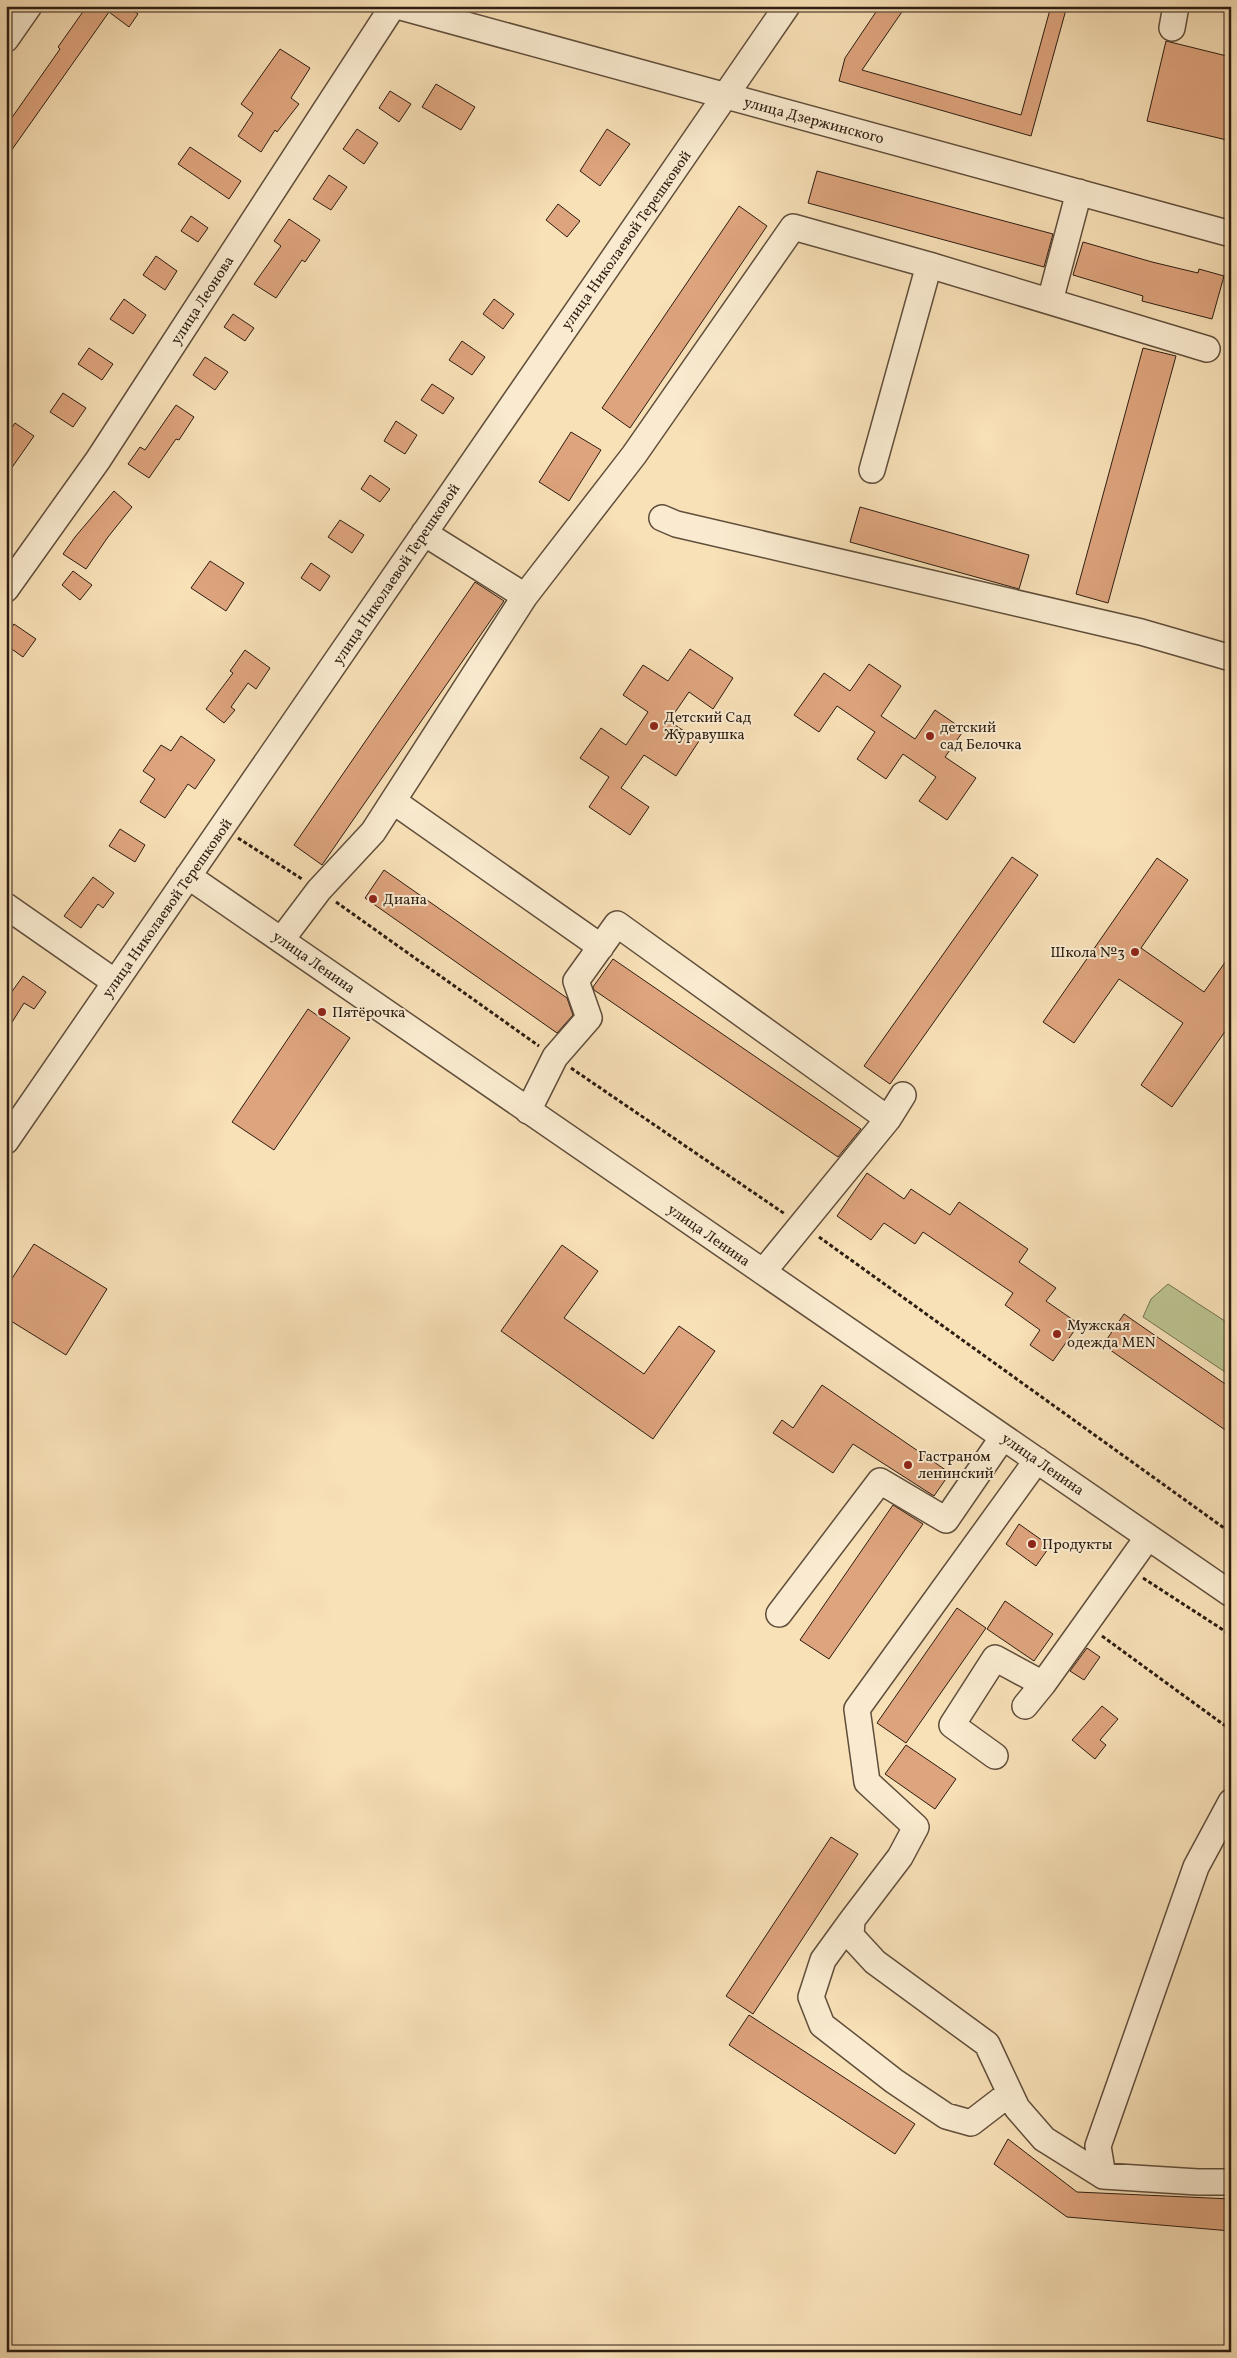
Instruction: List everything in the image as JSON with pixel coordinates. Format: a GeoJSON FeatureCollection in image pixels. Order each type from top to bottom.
{"type":"FeatureCollection","features":[{"type":"Feature","properties":{"kind":"street"},"geometry":{"type":"LineString","coordinates":[[6,39],[30,6]]}},
{"type":"Feature","properties":{"kind":"street","name":"улица Леонова"},"geometry":{"type":"LineString","coordinates":[[6,589],[98,460],[392,6]]}},
{"type":"Feature","properties":{"kind":"street","name":"улица Дзержинского"},"geometry":{"type":"LineString","coordinates":[[398,6],[1231,234]]}},
{"type":"Feature","properties":{"kind":"street","name":"улица Николаевой Терешковой"},"geometry":{"type":"LineString","coordinates":[[6,1141],[787,6]]}},
{"type":"Feature","properties":{"kind":"street"},"geometry":{"type":"LineString","coordinates":[[1050,301],[1079,192]]}},
{"type":"Feature","properties":{"kind":"street"},"geometry":{"type":"LineString","coordinates":[[282,939],[319,890],[373,832],[525,596],[634,455],[793,227],[929,265],[1207,349]]}},
{"type":"Feature","properties":{"kind":"street"},"geometry":{"type":"LineString","coordinates":[[872,470],[929,265]]}},
{"type":"Feature","properties":{"kind":"street"},"geometry":{"type":"LineString","coordinates":[[662,518],[676,524],[1141,632],[1231,658]]}},
{"type":"Feature","properties":{"kind":"street"},"geometry":{"type":"LineString","coordinates":[[424,533],[525,596]]}},
{"type":"Feature","properties":{"kind":"street"},"geometry":{"type":"LineString","coordinates":[[393,801],[601,946]]}},
{"type":"Feature","properties":{"kind":"street","name":"улица Ленина"},"geometry":{"type":"LineString","coordinates":[[188,876],[1231,1594]]}},
{"type":"Feature","properties":{"kind":"street"},"geometry":{"type":"LineString","coordinates":[[6,906],[116,982]]}},
{"type":"Feature","properties":{"kind":"street"},"geometry":{"type":"LineString","coordinates":[[528,1110],[555,1057],[589,1018],[576,981],[617,924],[888,1119]]}},
{"type":"Feature","properties":{"kind":"street"},"geometry":{"type":"LineString","coordinates":[[763,1272],[888,1119],[903,1095]]}},
{"type":"Feature","properties":{"kind":"street"},"geometry":{"type":"LineString","coordinates":[[779,1614],[880,1481],[946,1520],[1003,1437]]}},
{"type":"Feature","properties":{"kind":"street"},"geometry":{"type":"LineString","coordinates":[[1010,2093],[970,2123],[946,2116],[894,2081],[822,2025],[811,1997],[823,1960],[900,1857],[916,1827],[867,1782],[857,1709],[1037,1460]]}},
{"type":"Feature","properties":{"kind":"street"},"geometry":{"type":"LineString","coordinates":[[1025,1706],[1043,1684],[1148,1537]]}},
{"type":"Feature","properties":{"kind":"street"},"geometry":{"type":"LineString","coordinates":[[995,1756],[952,1725],[995,1658],[1043,1684]]}},
{"type":"Feature","properties":{"kind":"street"},"geometry":{"type":"LineString","coordinates":[[1103,2176],[1098,2146],[1196,1867],[1231,1802]]}},
{"type":"Feature","properties":{"kind":"street"},"geometry":{"type":"LineString","coordinates":[[852,1920],[851,1936],[875,1962],[987,2044],[1017,2108],[1044,2139],[1103,2176],[1198,2182],[1231,2182]]}},
{"type":"Feature","properties":{"kind":"path"},"geometry":{"type":"LineString","coordinates":[[222,828],[319,890],[555,1057],[801,1224],[1231,1533]]}},
{"type":"Feature","properties":{"kind":"path"},"geometry":{"type":"LineString","coordinates":[[1127,1567],[1231,1635]]}},
{"type":"Feature","properties":{"kind":"path"},"geometry":{"type":"LineString","coordinates":[[1086,1624],[1231,1730]]}},
{"type":"Feature","properties":{"kind":"green space"},"geometry":{"type":"Polygon","coordinates":[[[1168,1284],[1231,1325],[1231,1376],[1143,1317],[1151,1299],[1168,1284]]]}},
{"type":"Feature","properties":{"kind":"building"},"geometry":{"type":"Polygon","coordinates":[[[87,6],[127,6],[138,14],[129,27],[109,12],[6,158],[6,126],[60,49],[58,47],[87,6]]]}},
{"type":"Feature","properties":{"kind":"building"},"geometry":{"type":"Polygon","coordinates":[[[880,6],[906,6],[862,70],[1021,115],[1051,6],[1067,6],[1031,136],[839,81],[845,58],[880,6]]]}},
{"type":"Feature","properties":{"kind":"building"},"geometry":{"type":"Polygon","coordinates":[[[1166,41],[1231,57],[1231,141],[1147,121],[1166,41]]]}},
{"type":"Feature","properties":{"kind":"building"},"geometry":{"type":"Polygon","coordinates":[[[280,49],[310,68],[291,98],[299,104],[277,132],[275,130],[261,152],[238,136],[253,113],[241,104],[280,49]]]}},
{"type":"Feature","properties":{"kind":"building"},"geometry":{"type":"Polygon","coordinates":[[[436,84],[475,107],[461,130],[422,107],[436,84]]]}},
{"type":"Feature","properties":{"kind":"building"},"geometry":{"type":"Polygon","coordinates":[[[390,91],[411,104],[399,122],[379,108],[390,91]]]}},
{"type":"Feature","properties":{"kind":"building"},"geometry":{"type":"Polygon","coordinates":[[[357,129],[378,143],[364,164],[343,149],[357,129]]]}},
{"type":"Feature","properties":{"kind":"building"},"geometry":{"type":"Polygon","coordinates":[[[607,129],[630,144],[600,186],[580,171],[607,129]]]}},
{"type":"Feature","properties":{"kind":"building"},"geometry":{"type":"Polygon","coordinates":[[[190,147],[241,181],[229,199],[178,164],[190,147]]]}},
{"type":"Feature","properties":{"kind":"building"},"geometry":{"type":"Polygon","coordinates":[[[817,171],[1053,234],[1044,267],[808,203],[817,171]]]}},
{"type":"Feature","properties":{"kind":"building"},"geometry":{"type":"Polygon","coordinates":[[[329,175],[347,187],[331,210],[313,199],[329,175]]]}},
{"type":"Feature","properties":{"kind":"building"},"geometry":{"type":"Polygon","coordinates":[[[558,204],[580,221],[567,237],[546,220],[558,204]]]}},
{"type":"Feature","properties":{"kind":"building"},"geometry":{"type":"Polygon","coordinates":[[[739,206],[767,226],[630,428],[602,408],[739,206]]]}},
{"type":"Feature","properties":{"kind":"building"},"geometry":{"type":"Polygon","coordinates":[[[191,216],[208,228],[198,242],[181,231],[191,216]]]}},
{"type":"Feature","properties":{"kind":"building"},"geometry":{"type":"Polygon","coordinates":[[[289,219],[320,240],[305,262],[302,260],[276,298],[254,284],[281,246],[274,241],[289,219]]]}},
{"type":"Feature","properties":{"kind":"building"},"geometry":{"type":"Polygon","coordinates":[[[1083,242],[1152,262],[1198,273],[1199,269],[1224,276],[1212,319],[1142,301],[1143,296],[1073,275],[1083,242]]]}},
{"type":"Feature","properties":{"kind":"building"},"geometry":{"type":"Polygon","coordinates":[[[156,256],[177,271],[165,290],[143,275],[156,256]]]}},
{"type":"Feature","properties":{"kind":"building"},"geometry":{"type":"Polygon","coordinates":[[[124,299],[146,315],[133,334],[110,319],[124,299]]]}},
{"type":"Feature","properties":{"kind":"building"},"geometry":{"type":"Polygon","coordinates":[[[494,299],[514,314],[503,329],[483,314],[494,299]]]}},
{"type":"Feature","properties":{"kind":"building"},"geometry":{"type":"Polygon","coordinates":[[[233,314],[254,328],[245,341],[224,327],[233,314]]]}},
{"type":"Feature","properties":{"kind":"building"},"geometry":{"type":"Polygon","coordinates":[[[462,341],[485,357],[472,375],[449,360],[462,341]]]}},
{"type":"Feature","properties":{"kind":"building"},"geometry":{"type":"Polygon","coordinates":[[[89,348],[113,364],[102,380],[78,364],[89,348]]]}},
{"type":"Feature","properties":{"kind":"building"},"geometry":{"type":"Polygon","coordinates":[[[1143,348],[1176,356],[1108,603],[1076,594],[1143,348]]]}},
{"type":"Feature","properties":{"kind":"building"},"geometry":{"type":"Polygon","coordinates":[[[205,357],[228,372],[215,390],[193,375],[205,357]]]}},
{"type":"Feature","properties":{"kind":"building"},"geometry":{"type":"Polygon","coordinates":[[[432,384],[454,398],[443,414],[421,400],[432,384]]]}},
{"type":"Feature","properties":{"kind":"building"},"geometry":{"type":"Polygon","coordinates":[[[63,393],[86,408],[73,427],[50,412],[63,393]]]}},
{"type":"Feature","properties":{"kind":"building"},"geometry":{"type":"Polygon","coordinates":[[[176,405],[194,417],[179,440],[176,439],[149,478],[128,464],[140,447],[145,450],[176,405]]]}},
{"type":"Feature","properties":{"kind":"building"},"geometry":{"type":"Polygon","coordinates":[[[396,421],[417,435],[405,454],[384,441],[396,421]]]}},
{"type":"Feature","properties":{"kind":"building"},"geometry":{"type":"Polygon","coordinates":[[[15,423],[34,436],[6,476],[6,437],[15,423]]]}},
{"type":"Feature","properties":{"kind":"building"},"geometry":{"type":"Polygon","coordinates":[[[571,432],[601,450],[569,501],[539,482],[571,432]]]}},
{"type":"Feature","properties":{"kind":"building"},"geometry":{"type":"Polygon","coordinates":[[[370,475],[390,489],[380,502],[361,489],[370,475]]]}},
{"type":"Feature","properties":{"kind":"building"},"geometry":{"type":"Polygon","coordinates":[[[114,491],[132,507],[86,569],[63,554],[114,491]]]}},
{"type":"Feature","properties":{"kind":"building"},"geometry":{"type":"Polygon","coordinates":[[[860,507],[1029,555],[1019,589],[850,542],[860,507]]]}},
{"type":"Feature","properties":{"kind":"building"},"geometry":{"type":"Polygon","coordinates":[[[340,520],[364,535],[352,553],[328,537],[340,520]]]}},
{"type":"Feature","properties":{"kind":"building"},"geometry":{"type":"Polygon","coordinates":[[[210,561],[244,583],[226,611],[191,588],[210,561]]]}},
{"type":"Feature","properties":{"kind":"building"},"geometry":{"type":"Polygon","coordinates":[[[311,563],[330,576],[320,591],[301,578],[311,563]]]}},
{"type":"Feature","properties":{"kind":"building"},"geometry":{"type":"Polygon","coordinates":[[[73,571],[92,585],[80,600],[62,585],[73,571]]]}},
{"type":"Feature","properties":{"kind":"building"},"geometry":{"type":"Polygon","coordinates":[[[475,582],[504,601],[322,865],[294,845],[475,582]]]}},
{"type":"Feature","properties":{"kind":"building"},"geometry":{"type":"Polygon","coordinates":[[[14,624],[36,639],[23,657],[6,645],[6,636],[14,624]]]}},
{"type":"Feature","properties":{"kind":"building"},"geometry":{"type":"Polygon","coordinates":[[[690,649],[733,678],[713,709],[689,692],[669,721],[699,741],[676,776],[644,755],[621,788],[649,807],[630,835],[589,807],[609,777],[580,758],[601,728],[626,745],[648,712],[623,695],[643,665],[668,681],[690,649]]]}},
{"type":"Feature","properties":{"kind":"building"},"geometry":{"type":"Polygon","coordinates":[[[245,650],[270,668],[256,689],[248,683],[231,707],[235,710],[224,723],[206,709],[233,673],[230,671],[245,650]]]}},
{"type":"Feature","properties":{"kind":"building"},"geometry":{"type":"Polygon","coordinates":[[[869,664],[901,686],[881,716],[915,739],[935,710],[964,730],[945,757],[976,778],[947,820],[919,801],[936,777],[903,754],[886,779],[857,759],[875,732],[837,706],[819,732],[794,715],[824,673],[850,691],[869,664]]]}},
{"type":"Feature","properties":{"kind":"building"},"geometry":{"type":"Polygon","coordinates":[[[181,736],[215,760],[195,789],[188,784],[165,818],[140,802],[155,779],[143,771],[161,745],[171,751],[181,736]]]}},
{"type":"Feature","properties":{"kind":"building"},"geometry":{"type":"Polygon","coordinates":[[[120,829],[145,845],[135,862],[109,846],[120,829]]]}},
{"type":"Feature","properties":{"kind":"building"},"geometry":{"type":"Polygon","coordinates":[[[1012,857],[1038,875],[890,1084],[864,1066],[1012,857]]]}},
{"type":"Feature","properties":{"kind":"building"},"geometry":{"type":"Polygon","coordinates":[[[1157,858],[1188,880],[1141,948],[1204,992],[1231,954],[1231,1023],[1172,1107],[1141,1085],[1183,1023],[1119,979],[1074,1043],[1043,1022],[1157,858]]]}},
{"type":"Feature","properties":{"kind":"building"},"geometry":{"type":"Polygon","coordinates":[[[384,870],[567,998],[573,1015],[557,1033],[365,898],[384,870]]]}},
{"type":"Feature","properties":{"kind":"building"},"geometry":{"type":"Polygon","coordinates":[[[93,877],[114,893],[103,908],[98,904],[81,928],[64,916],[93,877]]]}},
{"type":"Feature","properties":{"kind":"building"},"geometry":{"type":"Polygon","coordinates":[[[613,959],[861,1129],[838,1157],[594,990],[593,987],[613,959]]]}},
{"type":"Feature","properties":{"kind":"building"},"geometry":{"type":"Polygon","coordinates":[[[23,976],[46,992],[34,1009],[24,1003],[6,1032],[6,1000],[23,976]]]}},
{"type":"Feature","properties":{"kind":"building"},"geometry":{"type":"Polygon","coordinates":[[[308,1009],[350,1038],[274,1150],[232,1122],[308,1009]]]}},
{"type":"Feature","properties":{"kind":"building"},"geometry":{"type":"Polygon","coordinates":[[[867,1173],[904,1199],[911,1189],[950,1215],[959,1202],[1028,1249],[1019,1262],[1056,1288],[1046,1301],[1079,1324],[1053,1361],[1030,1345],[1040,1330],[1005,1305],[1013,1293],[923,1232],[915,1244],[884,1223],[871,1240],[837,1216],[867,1173]]]}},
{"type":"Feature","properties":{"kind":"building"},"geometry":{"type":"Polygon","coordinates":[[[34,1244],[107,1289],[66,1355],[6,1318],[6,1288],[34,1244]]]}},
{"type":"Feature","properties":{"kind":"building"},"geometry":{"type":"Polygon","coordinates":[[[562,1245],[598,1271],[564,1318],[644,1374],[679,1326],[715,1351],[653,1439],[501,1331],[562,1245]]]}},
{"type":"Feature","properties":{"kind":"building"},"geometry":{"type":"Polygon","coordinates":[[[1124,1314],[1231,1388],[1231,1434],[1103,1345],[1124,1314]]]}},
{"type":"Feature","properties":{"kind":"building"},"geometry":{"type":"Polygon","coordinates":[[[822,1385],[950,1473],[934,1496],[853,1444],[833,1473],[773,1433],[782,1420],[793,1428],[822,1385]]]}},
{"type":"Feature","properties":{"kind":"building"},"geometry":{"type":"Polygon","coordinates":[[[893,1505],[923,1524],[829,1659],[800,1640],[893,1505]]]}},
{"type":"Feature","properties":{"kind":"building"},"geometry":{"type":"Polygon","coordinates":[[[1019,1524],[1050,1546],[1036,1566],[1006,1544],[1019,1524]]]}},
{"type":"Feature","properties":{"kind":"building"},"geometry":{"type":"Polygon","coordinates":[[[1005,1601],[1053,1634],[1034,1661],[987,1629],[1005,1601]]]}},
{"type":"Feature","properties":{"kind":"building"},"geometry":{"type":"Polygon","coordinates":[[[957,1608],[986,1628],[906,1743],[877,1723],[957,1608]]]}},
{"type":"Feature","properties":{"kind":"building"},"geometry":{"type":"Polygon","coordinates":[[[1087,1648],[1100,1657],[1084,1680],[1070,1671],[1087,1648]]]}},
{"type":"Feature","properties":{"kind":"building"},"geometry":{"type":"Polygon","coordinates":[[[1102,1706],[1118,1719],[1100,1740],[1106,1745],[1095,1759],[1072,1740],[1102,1706]]]}},
{"type":"Feature","properties":{"kind":"building"},"geometry":{"type":"Polygon","coordinates":[[[906,1745],[956,1779],[935,1809],[885,1774],[906,1745]]]}},
{"type":"Feature","properties":{"kind":"building"},"geometry":{"type":"Polygon","coordinates":[[[831,1837],[858,1854],[753,2014],[726,1996],[831,1837]]]}},
{"type":"Feature","properties":{"kind":"building"},"geometry":{"type":"Polygon","coordinates":[[[749,2015],[915,2124],[895,2154],[729,2045],[749,2015]]]}},
{"type":"Feature","properties":{"kind":"building"},"geometry":{"type":"Polygon","coordinates":[[[1008,2139],[1077,2192],[1231,2199],[1231,2231],[1067,2217],[994,2164],[1008,2139]]]}},
{"type":"Feature","properties":{"kind":"place","name":"Детский Сад Журавушка"},"geometry":{"type":"Point","coordinates":[654,726]}},
{"type":"Feature","properties":{"kind":"place","name":"детский сад Белочка"},"geometry":{"type":"Point","coordinates":[930,736]}},
{"type":"Feature","properties":{"kind":"place","name":"Диана"},"geometry":{"type":"Point","coordinates":[373,899]}},
{"type":"Feature","properties":{"kind":"place","name":"Школа №3"},"geometry":{"type":"Point","coordinates":[1135,952]}},
{"type":"Feature","properties":{"kind":"place","name":"Пятёрочка"},"geometry":{"type":"Point","coordinates":[322,1012]}},
{"type":"Feature","properties":{"kind":"place","name":"Мужская одежда MEN"},"geometry":{"type":"Point","coordinates":[1057,1334]}},
{"type":"Feature","properties":{"kind":"place","name":"Гастраном ленинский"},"geometry":{"type":"Point","coordinates":[908,1465]}},
{"type":"Feature","properties":{"kind":"place","name":"Продукты"},"geometry":{"type":"Point","coordinates":[1032,1544]}}]}
